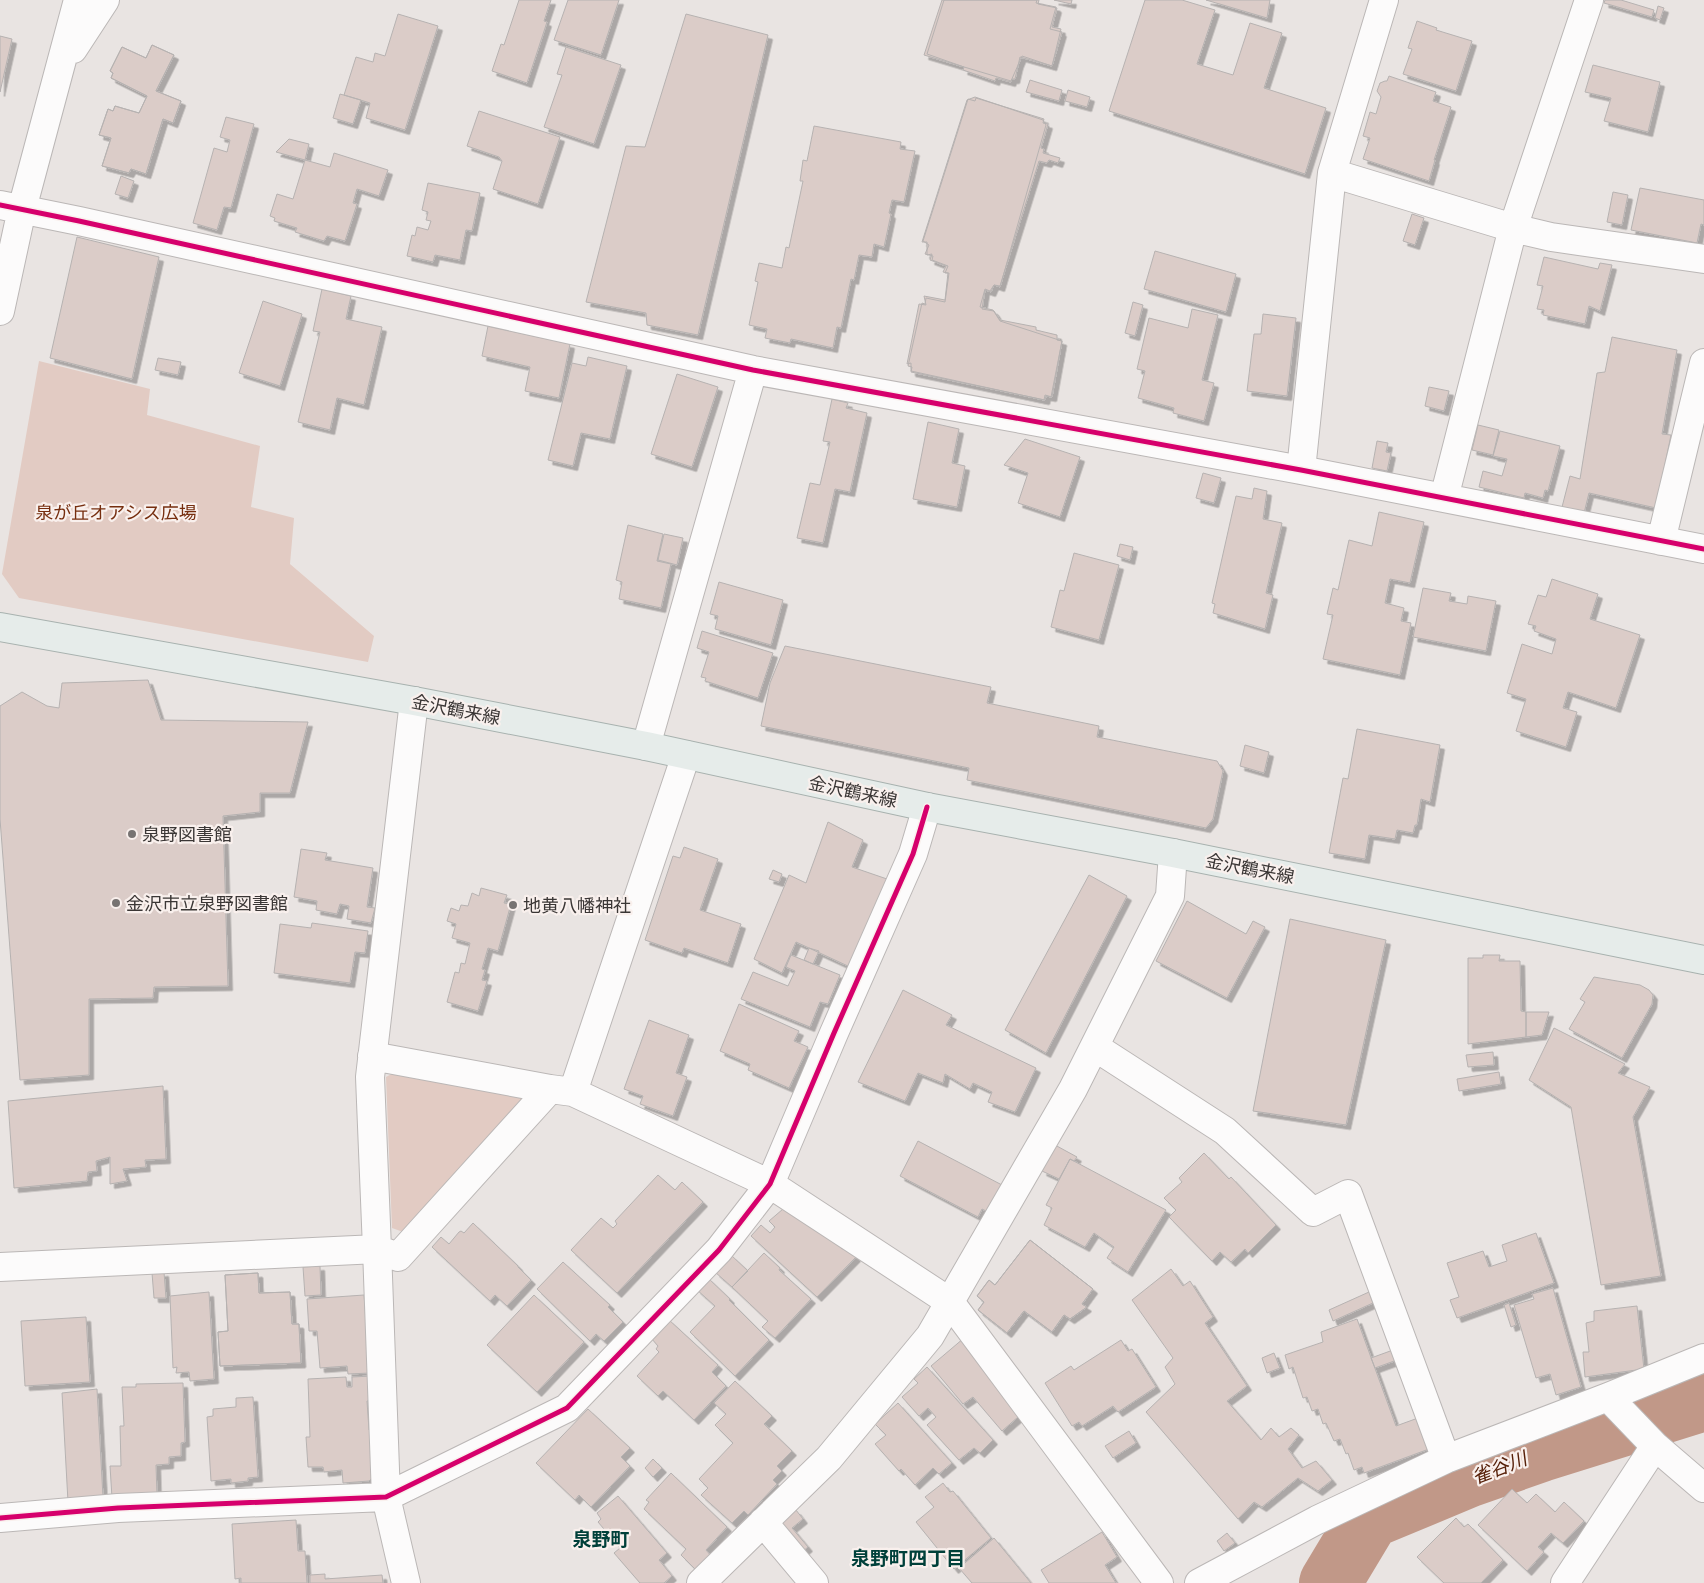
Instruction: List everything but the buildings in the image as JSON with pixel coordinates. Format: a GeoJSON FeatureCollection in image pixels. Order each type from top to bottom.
{"type":"FeatureCollection","features":[{"type":"Feature","properties":{"kind":"main road","name":"金沢鶴来線"},"geometry":{"type":"LineString","coordinates":[[0,627],[414,701],[646,746],[926,807],[1173,853],[1704,960]]}},
{"type":"Feature","properties":{"kind":"street"},"geometry":{"type":"LineString","coordinates":[[0,312],[11,207],[59,71],[78,0]]}},
{"type":"Feature","properties":{"kind":"street"},"geometry":{"type":"LineString","coordinates":[[59,71],[105,0]]}},
{"type":"Feature","properties":{"kind":"street"},"geometry":{"type":"LineString","coordinates":[[1301,470],[1332,174],[1384,0]]}},
{"type":"Feature","properties":{"kind":"street"},"geometry":{"type":"LineString","coordinates":[[1444,498],[1514,228],[1589,0]]}},
{"type":"Feature","properties":{"kind":"street"},"geometry":{"type":"LineString","coordinates":[[1332,174],[1514,228],[1552,237],[1704,260]]}},
{"type":"Feature","properties":{"kind":"street"},"geometry":{"type":"LineString","coordinates":[[11,207],[752,370],[1301,470],[1704,549]]}},
{"type":"Feature","properties":{"kind":"street"},"geometry":{"type":"LineString","coordinates":[[1661,541],[1704,363]]}},
{"type":"Feature","properties":{"kind":"street"},"geometry":{"type":"LineString","coordinates":[[646,746],[752,370]]}},
{"type":"Feature","properties":{"kind":"street"},"geometry":{"type":"LineString","coordinates":[[406,1583],[386,1498],[370,1077],[414,701]]}},
{"type":"Feature","properties":{"kind":"street"},"geometry":{"type":"LineString","coordinates":[[0,1267],[377,1249],[398,1257],[562,1091],[686,755]]}},
{"type":"Feature","properties":{"kind":"street"},"geometry":{"type":"LineString","coordinates":[[0,1518],[118,1508],[386,1498],[567,1408],[719,1250],[770,1184],[913,854],[926,807]]}},
{"type":"Feature","properties":{"kind":"street"},"geometry":{"type":"LineString","coordinates":[[701,1583],[829,1458],[930,1336],[1095,1047],[1170,896],[1173,853]]}},
{"type":"Feature","properties":{"kind":"street"},"geometry":{"type":"LineString","coordinates":[[1095,1047],[1225,1130],[1313,1212],[1348,1194],[1446,1459]]}},
{"type":"Feature","properties":{"kind":"street"},"geometry":{"type":"LineString","coordinates":[[372,1056],[562,1091],[770,1184],[950,1302],[1159,1583]]}},
{"type":"Feature","properties":{"kind":"street"},"geometry":{"type":"LineString","coordinates":[[1199,1583],[1317,1520],[1446,1459],[1612,1402],[1704,1358]]}},
{"type":"Feature","properties":{"kind":"street"},"geometry":{"type":"LineString","coordinates":[[1612,1402],[1651,1442],[1704,1488]]}},
{"type":"Feature","properties":{"kind":"street"},"geometry":{"type":"LineString","coordinates":[[1565,1583],[1651,1442]]}},
{"type":"Feature","properties":{"kind":"street"},"geometry":{"type":"LineString","coordinates":[[764,1522],[814,1583]]}},
{"type":"Feature","properties":{"kind":"green space","name":"泉が丘オアシス広場"},"geometry":{"type":"Polygon","coordinates":[[[39,361],[150,389],[147,415],[260,446],[251,507],[294,518],[290,564],[374,636],[368,662],[19,598],[2,574],[39,361]]]}},
{"type":"Feature","properties":{"kind":"green space"},"geometry":{"type":"Polygon","coordinates":[[[399,1070],[521,1092],[523,1107],[406,1233],[392,1228],[386,1077],[399,1070]]]}},
{"type":"Feature","properties":{"kind":"waterway","name":"雀谷川"},"geometry":{"type":"LineString","coordinates":[[1330,1583],[1369,1518],[1470,1476],[1541,1451],[1704,1400]]}},
{"type":"Feature","properties":{"kind":"cycle path"},"geometry":{"type":"LineString","coordinates":[[0,205],[753,370],[1301,470],[1704,549]]}},
{"type":"Feature","properties":{"kind":"cycle path"},"geometry":{"type":"LineString","coordinates":[[0,1518],[118,1508],[386,1497],[567,1408],[719,1250],[770,1184],[913,854],[927,807]]}},
{"type":"Feature","properties":{"kind":"place","name":"泉野図書館"},"geometry":{"type":"Point","coordinates":[132,834]}},
{"type":"Feature","properties":{"kind":"place","name":"金沢市立泉野図書館"},"geometry":{"type":"Point","coordinates":[116,903]}},
{"type":"Feature","properties":{"kind":"place","name":"地黄八幡神社"},"geometry":{"type":"Point","coordinates":[513,905]}},
{"type":"Feature","properties":{"kind":"district","name":"泉野町"},"geometry":{"type":"Point","coordinates":[601,1538]}},
{"type":"Feature","properties":{"kind":"district","name":"泉野町四丁目"},"geometry":{"type":"Point","coordinates":[908,1557]}}]}
